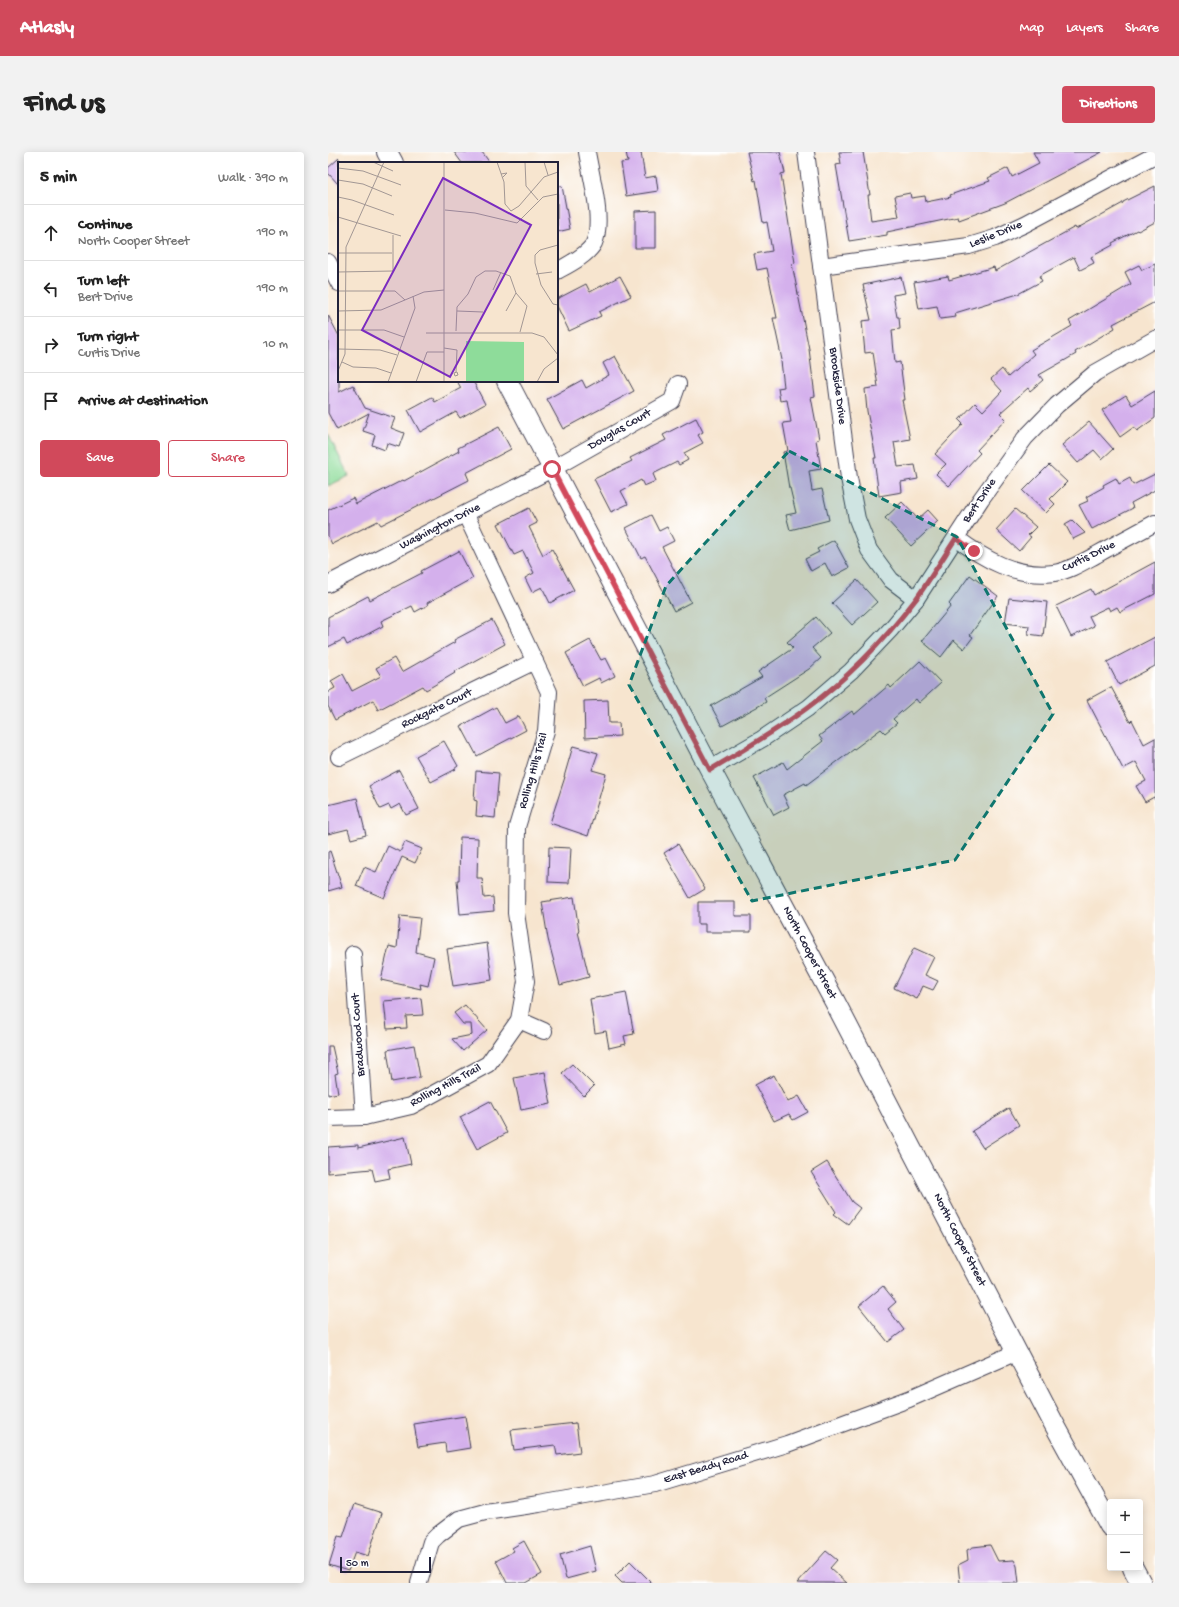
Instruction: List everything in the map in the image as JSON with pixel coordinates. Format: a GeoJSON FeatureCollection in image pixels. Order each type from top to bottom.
{"type":"FeatureCollection","features":[{"type":"Feature","properties":{"kind":"main road"},"geometry":{"type":"LineString","coordinates":[[387,152],[392,162]]}},
{"type":"Feature","properties":{"kind":"main road","name":"North Cooper Street"},"geometry":{"type":"LineString","coordinates":[[508,382],[710,770],[835,1002],[1017,1352],[1107,1520]]}},
{"type":"Feature","properties":{"kind":"main road"},"geometry":{"type":"LineString","coordinates":[[1135,1571],[1141,1583]]}},
{"type":"Feature","properties":{"kind":"street"},"geometry":{"type":"LineString","coordinates":[[558,270],[578,260],[593,244],[598,218],[587,152]]}},
{"type":"Feature","properties":{"kind":"street","name":"Brookside Drive"},"geometry":{"type":"LineString","coordinates":[[806,152],[849,478],[857,519],[869,550],[891,580],[916,599]]}},
{"type":"Feature","properties":{"kind":"street","name":"Leslie Drive"},"geometry":{"type":"LineString","coordinates":[[822,266],[962,248],[995,238],[1155,155]]}},
{"type":"Feature","properties":{"kind":"street"},"geometry":{"type":"LineString","coordinates":[[328,262],[338,281]]}},
{"type":"Feature","properties":{"kind":"street","name":"Bert Drive"},"geometry":{"type":"LineString","coordinates":[[710,770],[762,739],[808,708],[851,671],[891,629],[916,599],[1025,438],[1057,405],[1095,373],[1155,339]]}},
{"type":"Feature","properties":{"kind":"street","name":"Douglas Court"},"geometry":{"type":"LineString","coordinates":[[552,469],[672,401],[678,384]]}},
{"type":"Feature","properties":{"kind":"street","name":"Washington Drive"},"geometry":{"type":"LineString","coordinates":[[328,584],[466,515],[552,469]]}},
{"type":"Feature","properties":{"kind":"street","name":"Rolling Hills Trail"},"geometry":{"type":"LineString","coordinates":[[328,1118],[364,1117],[411,1106],[488,1064],[519,1020],[526,981],[516,913],[517,827],[546,731],[549,692],[466,515]]}},
{"type":"Feature","properties":{"kind":"street","name":"Curtis Drive"},"geometry":{"type":"LineString","coordinates":[[956,538],[993,562],[1013,570],[1034,573],[1054,573],[1070,568],[1155,523]]}},
{"type":"Feature","properties":{"kind":"street","name":"Rockgate Court"},"geometry":{"type":"LineString","coordinates":[[339,757],[535,661]]}},
{"type":"Feature","properties":{"kind":"street","name":"Bradwood Court"},"geometry":{"type":"LineString","coordinates":[[353,954],[364,1117]]}},
{"type":"Feature","properties":{"kind":"street"},"geometry":{"type":"LineString","coordinates":[[519,1020],[544,1031]]}},
{"type":"Feature","properties":{"kind":"street","name":"East Beady Road"},"geometry":{"type":"LineString","coordinates":[[419,1583],[424,1561],[431,1542],[438,1534],[459,1519],[485,1512],[655,1484],[787,1444],[909,1399],[1017,1352]]}},
{"type":"Feature","properties":{"kind":"highlighted area"},"geometry":{"type":"Polygon","coordinates":[[[789,451],[957,537],[1053,714],[955,860],[752,901],[629,685],[666,586],[789,451]]]}},
{"type":"Feature","properties":{"kind":"green space"},"geometry":{"type":"Polygon","coordinates":[[[328,434],[349,476],[328,486],[328,434]]]}},
{"type":"Feature","properties":{"kind":"building"},"geometry":{"type":"Polygon","coordinates":[[[454,152],[482,152],[489,162],[461,162],[454,152]]]}},
{"type":"Feature","properties":{"kind":"building"},"geometry":{"type":"Polygon","coordinates":[[[626,152],[641,152],[645,178],[656,176],[658,191],[626,196],[621,163],[628,162],[626,152]]]}},
{"type":"Feature","properties":{"kind":"building"},"geometry":{"type":"Polygon","coordinates":[[[747,152],[780,152],[785,173],[781,174],[795,263],[792,264],[809,349],[815,396],[811,397],[819,439],[816,440],[821,469],[809,471],[812,491],[822,489],[829,520],[790,530],[786,515],[796,513],[789,488],[783,452],[788,451],[783,423],[791,422],[787,400],[780,401],[778,388],[784,387],[782,360],[773,318],[777,318],[767,268],[757,270],[754,254],[772,251],[767,222],[763,223],[756,180],[754,181],[747,152]]]}},
{"type":"Feature","properties":{"kind":"building"},"geometry":{"type":"Polygon","coordinates":[[[839,152],[863,152],[870,195],[868,195],[871,221],[899,217],[895,196],[910,193],[911,198],[925,196],[926,202],[951,197],[950,195],[990,181],[988,178],[1008,168],[1012,177],[1039,163],[1033,152],[1102,152],[1005,203],[959,220],[958,217],[887,232],[887,235],[849,241],[836,165],[841,164],[839,152]]]}},
{"type":"Feature","properties":{"kind":"building"},"geometry":{"type":"Polygon","coordinates":[[[339,158],[338,184],[328,173],[328,168],[339,158]]]}},
{"type":"Feature","properties":{"kind":"building"},"geometry":{"type":"Polygon","coordinates":[[[558,186],[562,186],[570,229],[558,232],[558,186]]]}},
{"type":"Feature","properties":{"kind":"building"},"geometry":{"type":"Polygon","coordinates":[[[1155,186],[1155,222],[1112,243],[1113,245],[1091,257],[1094,263],[1080,270],[1074,257],[1039,276],[1042,281],[1018,294],[955,313],[956,317],[940,319],[937,306],[919,309],[914,282],[948,276],[949,280],[994,267],[995,271],[1075,227],[1076,229],[1123,202],[1155,186]]]}},
{"type":"Feature","properties":{"kind":"building"},"geometry":{"type":"Polygon","coordinates":[[[656,210],[656,248],[635,248],[635,211],[656,210]]]}},
{"type":"Feature","properties":{"kind":"building"},"geometry":{"type":"Polygon","coordinates":[[[1155,264],[1155,302],[1113,324],[1115,328],[1075,352],[1076,354],[1039,375],[1043,380],[1030,391],[1028,388],[1000,413],[1006,419],[977,450],[980,453],[949,486],[936,474],[946,464],[935,454],[963,424],[959,420],[975,403],[983,411],[1002,391],[991,379],[1002,369],[1008,377],[1034,354],[1031,350],[1072,326],[1069,321],[1131,284],[1125,272],[1139,265],[1142,270],[1155,264]]]}},
{"type":"Feature","properties":{"kind":"building"},"geometry":{"type":"Polygon","coordinates":[[[620,276],[631,296],[599,312],[601,316],[569,331],[558,308],[558,298],[586,284],[590,292],[620,276]]]}},
{"type":"Feature","properties":{"kind":"building"},"geometry":{"type":"Polygon","coordinates":[[[901,277],[905,293],[893,295],[897,317],[899,317],[900,329],[892,330],[895,363],[900,362],[905,400],[902,400],[910,439],[894,442],[898,467],[915,465],[918,479],[901,482],[902,492],[879,496],[874,458],[876,458],[867,411],[865,389],[878,387],[873,352],[865,353],[862,321],[871,320],[863,285],[901,277]]]}},
{"type":"Feature","properties":{"kind":"building"},"geometry":{"type":"Polygon","coordinates":[[[328,315],[338,334],[339,392],[353,385],[365,408],[395,418],[391,428],[404,433],[399,447],[387,443],[385,450],[372,445],[375,435],[363,431],[369,413],[337,430],[328,413],[328,315]]]}},
{"type":"Feature","properties":{"kind":"building"},"geometry":{"type":"Polygon","coordinates":[[[615,356],[634,391],[563,429],[547,399],[582,380],[586,388],[609,375],[603,363],[615,356]]]}},
{"type":"Feature","properties":{"kind":"building"},"geometry":{"type":"Polygon","coordinates":[[[458,382],[474,382],[485,404],[460,418],[456,412],[420,432],[408,410],[432,397],[435,402],[461,388],[458,382]]]}},
{"type":"Feature","properties":{"kind":"building"},"geometry":{"type":"Polygon","coordinates":[[[1155,391],[1155,418],[1137,431],[1134,427],[1120,437],[1102,410],[1126,395],[1132,405],[1155,391]]]}},
{"type":"Feature","properties":{"kind":"building"},"geometry":{"type":"Polygon","coordinates":[[[696,418],[703,432],[698,435],[703,443],[684,453],[688,460],[679,465],[677,462],[653,474],[656,481],[644,486],[641,480],[621,491],[628,504],[611,512],[594,479],[632,461],[630,458],[666,440],[663,435],[696,418]]]}},
{"type":"Feature","properties":{"kind":"building"},"geometry":{"type":"Polygon","coordinates":[[[1089,422],[1113,449],[1102,459],[1094,450],[1078,463],[1062,445],[1089,422]]]}},
{"type":"Feature","properties":{"kind":"building"},"geometry":{"type":"Polygon","coordinates":[[[499,427],[511,449],[466,473],[469,480],[381,525],[378,521],[332,544],[328,536],[328,510],[353,498],[356,504],[403,480],[404,481],[459,451],[458,448],[499,427]]]}},
{"type":"Feature","properties":{"kind":"building"},"geometry":{"type":"Polygon","coordinates":[[[1049,465],[1067,482],[1050,499],[1055,504],[1046,513],[1023,491],[1049,465]]]}},
{"type":"Feature","properties":{"kind":"building"},"geometry":{"type":"Polygon","coordinates":[[[1155,474],[1155,490],[1131,503],[1133,508],[1092,529],[1079,505],[1088,501],[1086,497],[1116,478],[1119,484],[1130,478],[1133,485],[1155,474]]]}},
{"type":"Feature","properties":{"kind":"building"},"geometry":{"type":"Polygon","coordinates":[[[902,502],[918,519],[928,510],[938,521],[911,546],[885,518],[902,502]]]}},
{"type":"Feature","properties":{"kind":"building"},"geometry":{"type":"Polygon","coordinates":[[[529,508],[537,523],[529,527],[543,555],[552,549],[574,590],[550,603],[542,587],[532,592],[525,578],[534,573],[523,551],[514,555],[498,524],[529,508]]]}},
{"type":"Feature","properties":{"kind":"building"},"geometry":{"type":"Polygon","coordinates":[[[1015,509],[1036,527],[1028,535],[1031,537],[1019,551],[996,530],[1015,509]]]}},
{"type":"Feature","properties":{"kind":"building"},"geometry":{"type":"Polygon","coordinates":[[[651,515],[659,531],[667,527],[674,541],[662,547],[691,602],[674,611],[645,556],[641,558],[626,528],[651,515]]]}},
{"type":"Feature","properties":{"kind":"building"},"geometry":{"type":"Polygon","coordinates":[[[1072,520],[1085,533],[1073,539],[1065,524],[1072,520]]]}},
{"type":"Feature","properties":{"kind":"building"},"geometry":{"type":"Polygon","coordinates":[[[834,540],[849,568],[832,577],[825,563],[811,571],[805,559],[819,552],[817,549],[834,540]]]}},
{"type":"Feature","properties":{"kind":"building"},"geometry":{"type":"Polygon","coordinates":[[[459,551],[473,578],[427,603],[428,605],[415,612],[412,606],[381,621],[383,626],[347,645],[344,639],[328,647],[328,617],[368,596],[370,600],[422,573],[421,571],[459,551]]]}},
{"type":"Feature","properties":{"kind":"building"},"geometry":{"type":"Polygon","coordinates":[[[1155,562],[1155,594],[1120,612],[1117,607],[1110,611],[1108,607],[1089,616],[1094,626],[1071,637],[1056,606],[1091,589],[1094,595],[1155,562]]]}},
{"type":"Feature","properties":{"kind":"building"},"geometry":{"type":"Polygon","coordinates":[[[970,575],[998,596],[970,635],[973,637],[964,649],[954,640],[941,657],[922,641],[951,606],[949,604],[970,575]]]}},
{"type":"Feature","properties":{"kind":"building"},"geometry":{"type":"Polygon","coordinates":[[[857,580],[877,602],[852,625],[832,603],[857,580]]]}},
{"type":"Feature","properties":{"kind":"building"},"geometry":{"type":"Polygon","coordinates":[[[1009,598],[1047,602],[1043,636],[1028,634],[1029,626],[1005,623],[1009,598]]]}},
{"type":"Feature","properties":{"kind":"building"},"geometry":{"type":"Polygon","coordinates":[[[816,617],[830,633],[812,648],[821,658],[809,669],[764,698],[766,702],[722,726],[711,706],[762,677],[758,672],[793,648],[787,642],[816,617]]]}},
{"type":"Feature","properties":{"kind":"building"},"geometry":{"type":"Polygon","coordinates":[[[492,620],[505,644],[454,672],[455,673],[426,690],[423,686],[378,710],[373,700],[335,720],[328,706],[328,692],[335,688],[331,681],[343,674],[352,691],[381,676],[376,668],[394,658],[402,672],[455,642],[454,640],[492,620]]]}},
{"type":"Feature","properties":{"kind":"building"},"geometry":{"type":"Polygon","coordinates":[[[1155,637],[1155,666],[1119,685],[1107,662],[1155,637]]]}},
{"type":"Feature","properties":{"kind":"building"},"geometry":{"type":"Polygon","coordinates":[[[590,640],[601,660],[606,658],[615,676],[601,683],[599,678],[583,686],[566,653],[590,640]]]}},
{"type":"Feature","properties":{"kind":"building"},"geometry":{"type":"Polygon","coordinates":[[[920,661],[941,683],[919,703],[916,699],[893,719],[897,723],[885,733],[881,729],[806,785],[805,783],[783,795],[789,807],[774,815],[754,778],[783,762],[787,769],[823,741],[819,736],[852,711],[854,715],[889,685],[891,688],[920,661]]]}},
{"type":"Feature","properties":{"kind":"building"},"geometry":{"type":"Polygon","coordinates":[[[1111,687],[1130,722],[1132,720],[1144,744],[1155,738],[1155,799],[1154,797],[1145,802],[1136,786],[1146,781],[1136,762],[1123,769],[1087,700],[1111,687]]]}},
{"type":"Feature","properties":{"kind":"building"},"geometry":{"type":"Polygon","coordinates":[[[608,700],[609,723],[619,723],[620,736],[585,738],[584,701],[608,700]]]}},
{"type":"Feature","properties":{"kind":"building"},"geometry":{"type":"Polygon","coordinates":[[[496,707],[505,723],[519,716],[526,730],[477,756],[461,726],[496,707]]]}},
{"type":"Feature","properties":{"kind":"building"},"geometry":{"type":"Polygon","coordinates":[[[444,741],[458,766],[454,769],[456,769],[431,782],[416,756],[444,741]]]}},
{"type":"Feature","properties":{"kind":"building"},"geometry":{"type":"Polygon","coordinates":[[[573,746],[598,753],[592,770],[606,774],[588,836],[550,823],[565,777],[573,746]]]}},
{"type":"Feature","properties":{"kind":"building"},"geometry":{"type":"Polygon","coordinates":[[[399,770],[419,809],[406,815],[400,804],[391,809],[389,805],[380,809],[369,786],[399,770]]]}},
{"type":"Feature","properties":{"kind":"building"},"geometry":{"type":"Polygon","coordinates":[[[476,771],[499,773],[495,818],[476,816],[477,801],[474,800],[476,771]]]}},
{"type":"Feature","properties":{"kind":"building"},"geometry":{"type":"Polygon","coordinates":[[[357,798],[366,835],[351,839],[348,829],[328,834],[328,805],[357,798]]]}},
{"type":"Feature","properties":{"kind":"building"},"geometry":{"type":"Polygon","coordinates":[[[460,837],[478,838],[477,878],[482,878],[484,898],[493,897],[494,911],[460,914],[457,880],[459,880],[460,837]]]}},
{"type":"Feature","properties":{"kind":"building"},"geometry":{"type":"Polygon","coordinates":[[[405,842],[422,849],[415,863],[402,857],[384,898],[356,886],[364,867],[376,872],[388,846],[400,852],[405,842]]]}},
{"type":"Feature","properties":{"kind":"building"},"geometry":{"type":"Polygon","coordinates":[[[678,844],[705,889],[690,898],[664,853],[678,844]]]}},
{"type":"Feature","properties":{"kind":"building"},"geometry":{"type":"Polygon","coordinates":[[[549,847],[571,848],[569,883],[548,882],[549,847]]]}},
{"type":"Feature","properties":{"kind":"building"},"geometry":{"type":"Polygon","coordinates":[[[330,851],[342,887],[328,891],[328,852],[330,851]]]}},
{"type":"Feature","properties":{"kind":"building"},"geometry":{"type":"Polygon","coordinates":[[[574,897],[578,932],[589,977],[560,985],[548,939],[542,902],[574,897]]]}},
{"type":"Feature","properties":{"kind":"building"},"geometry":{"type":"Polygon","coordinates":[[[698,902],[735,902],[735,916],[751,916],[751,932],[705,932],[705,924],[698,924],[698,902]]]}},
{"type":"Feature","properties":{"kind":"building"},"geometry":{"type":"Polygon","coordinates":[[[400,916],[420,918],[416,952],[434,957],[428,986],[420,984],[421,989],[381,980],[389,946],[397,948],[400,916]]]}},
{"type":"Feature","properties":{"kind":"building"},"geometry":{"type":"Polygon","coordinates":[[[487,943],[492,980],[453,986],[447,949],[487,943]]]}},
{"type":"Feature","properties":{"kind":"building"},"geometry":{"type":"Polygon","coordinates":[[[914,948],[934,957],[925,975],[938,981],[933,990],[923,986],[917,999],[894,988],[914,948]]]}},
{"type":"Feature","properties":{"kind":"building"},"geometry":{"type":"Polygon","coordinates":[[[626,992],[634,1034],[624,1036],[626,1044],[609,1048],[606,1031],[595,1033],[590,999],[626,992]]]}},
{"type":"Feature","properties":{"kind":"building"},"geometry":{"type":"Polygon","coordinates":[[[421,998],[423,1015],[406,1016],[407,1028],[387,1029],[384,1001],[421,998]]]}},
{"type":"Feature","properties":{"kind":"building"},"geometry":{"type":"Polygon","coordinates":[[[465,1005],[487,1030],[463,1051],[452,1039],[472,1035],[471,1024],[463,1024],[454,1013],[465,1005]]]}},
{"type":"Feature","properties":{"kind":"building"},"geometry":{"type":"Polygon","coordinates":[[[414,1045],[420,1077],[392,1082],[387,1050],[414,1045]]]}},
{"type":"Feature","properties":{"kind":"building"},"geometry":{"type":"Polygon","coordinates":[[[328,1046],[332,1046],[338,1073],[335,1074],[338,1093],[328,1095],[328,1046]]]}},
{"type":"Feature","properties":{"kind":"building"},"geometry":{"type":"Polygon","coordinates":[[[572,1064],[594,1086],[584,1096],[562,1073],[572,1064]]]}},
{"type":"Feature","properties":{"kind":"building"},"geometry":{"type":"Polygon","coordinates":[[[545,1072],[551,1104],[521,1110],[514,1078],[545,1072]]]}},
{"type":"Feature","properties":{"kind":"building"},"geometry":{"type":"Polygon","coordinates":[[[774,1075],[788,1102],[799,1096],[808,1112],[793,1120],[789,1114],[774,1121],[755,1085],[774,1075]]]}},
{"type":"Feature","properties":{"kind":"building"},"geometry":{"type":"Polygon","coordinates":[[[490,1101],[507,1133],[477,1149],[460,1117],[490,1101]]]}},
{"type":"Feature","properties":{"kind":"building"},"geometry":{"type":"Polygon","coordinates":[[[1009,1108],[1019,1125],[983,1148],[972,1131],[1009,1108]]]}},
{"type":"Feature","properties":{"kind":"building"},"geometry":{"type":"Polygon","coordinates":[[[405,1137],[411,1164],[388,1169],[390,1178],[375,1181],[372,1169],[328,1173],[328,1147],[358,1145],[358,1148],[405,1137]]]}},
{"type":"Feature","properties":{"kind":"building"},"geometry":{"type":"Polygon","coordinates":[[[827,1162],[852,1202],[860,1208],[848,1224],[834,1214],[836,1212],[811,1172],[827,1162]]]}},
{"type":"Feature","properties":{"kind":"building"},"geometry":{"type":"Polygon","coordinates":[[[883,1286],[896,1302],[888,1309],[904,1330],[888,1342],[859,1306],[883,1286]]]}},
{"type":"Feature","properties":{"kind":"building"},"geometry":{"type":"Polygon","coordinates":[[[465,1416],[470,1448],[446,1452],[445,1443],[418,1447],[414,1424],[465,1416]]]}},
{"type":"Feature","properties":{"kind":"building"},"geometry":{"type":"Polygon","coordinates":[[[576,1423],[580,1452],[557,1455],[555,1445],[514,1450],[511,1430],[576,1423]]]}},
{"type":"Feature","properties":{"kind":"building"},"geometry":{"type":"Polygon","coordinates":[[[354,1504],[382,1513],[368,1556],[355,1552],[348,1571],[329,1565],[338,1536],[343,1537],[354,1504]]]}},
{"type":"Feature","properties":{"kind":"building"},"geometry":{"type":"Polygon","coordinates":[[[524,1541],[542,1574],[526,1583],[507,1583],[496,1561],[514,1551],[512,1548],[524,1541]]]}},
{"type":"Feature","properties":{"kind":"building"},"geometry":{"type":"Polygon","coordinates":[[[990,1545],[998,1561],[1014,1560],[1017,1566],[1019,1583],[960,1583],[958,1565],[968,1560],[967,1550],[973,1547],[990,1545]]]}},
{"type":"Feature","properties":{"kind":"building"},"geometry":{"type":"Polygon","coordinates":[[[590,1546],[596,1571],[566,1579],[560,1555],[590,1546]]]}},
{"type":"Feature","properties":{"kind":"building"},"geometry":{"type":"Polygon","coordinates":[[[826,1551],[837,1560],[830,1568],[847,1583],[797,1583],[826,1551]]]}},
{"type":"Feature","properties":{"kind":"building"},"geometry":{"type":"Polygon","coordinates":[[[630,1561],[652,1583],[622,1583],[615,1576],[630,1561]]]}},
{"type":"Feature","properties":{"kind":"route"},"geometry":{"type":"LineString","coordinates":[[552,469],[710,770],[762,739],[808,708],[851,671],[891,629],[916,599],[956,538],[974,551]]}}]}
